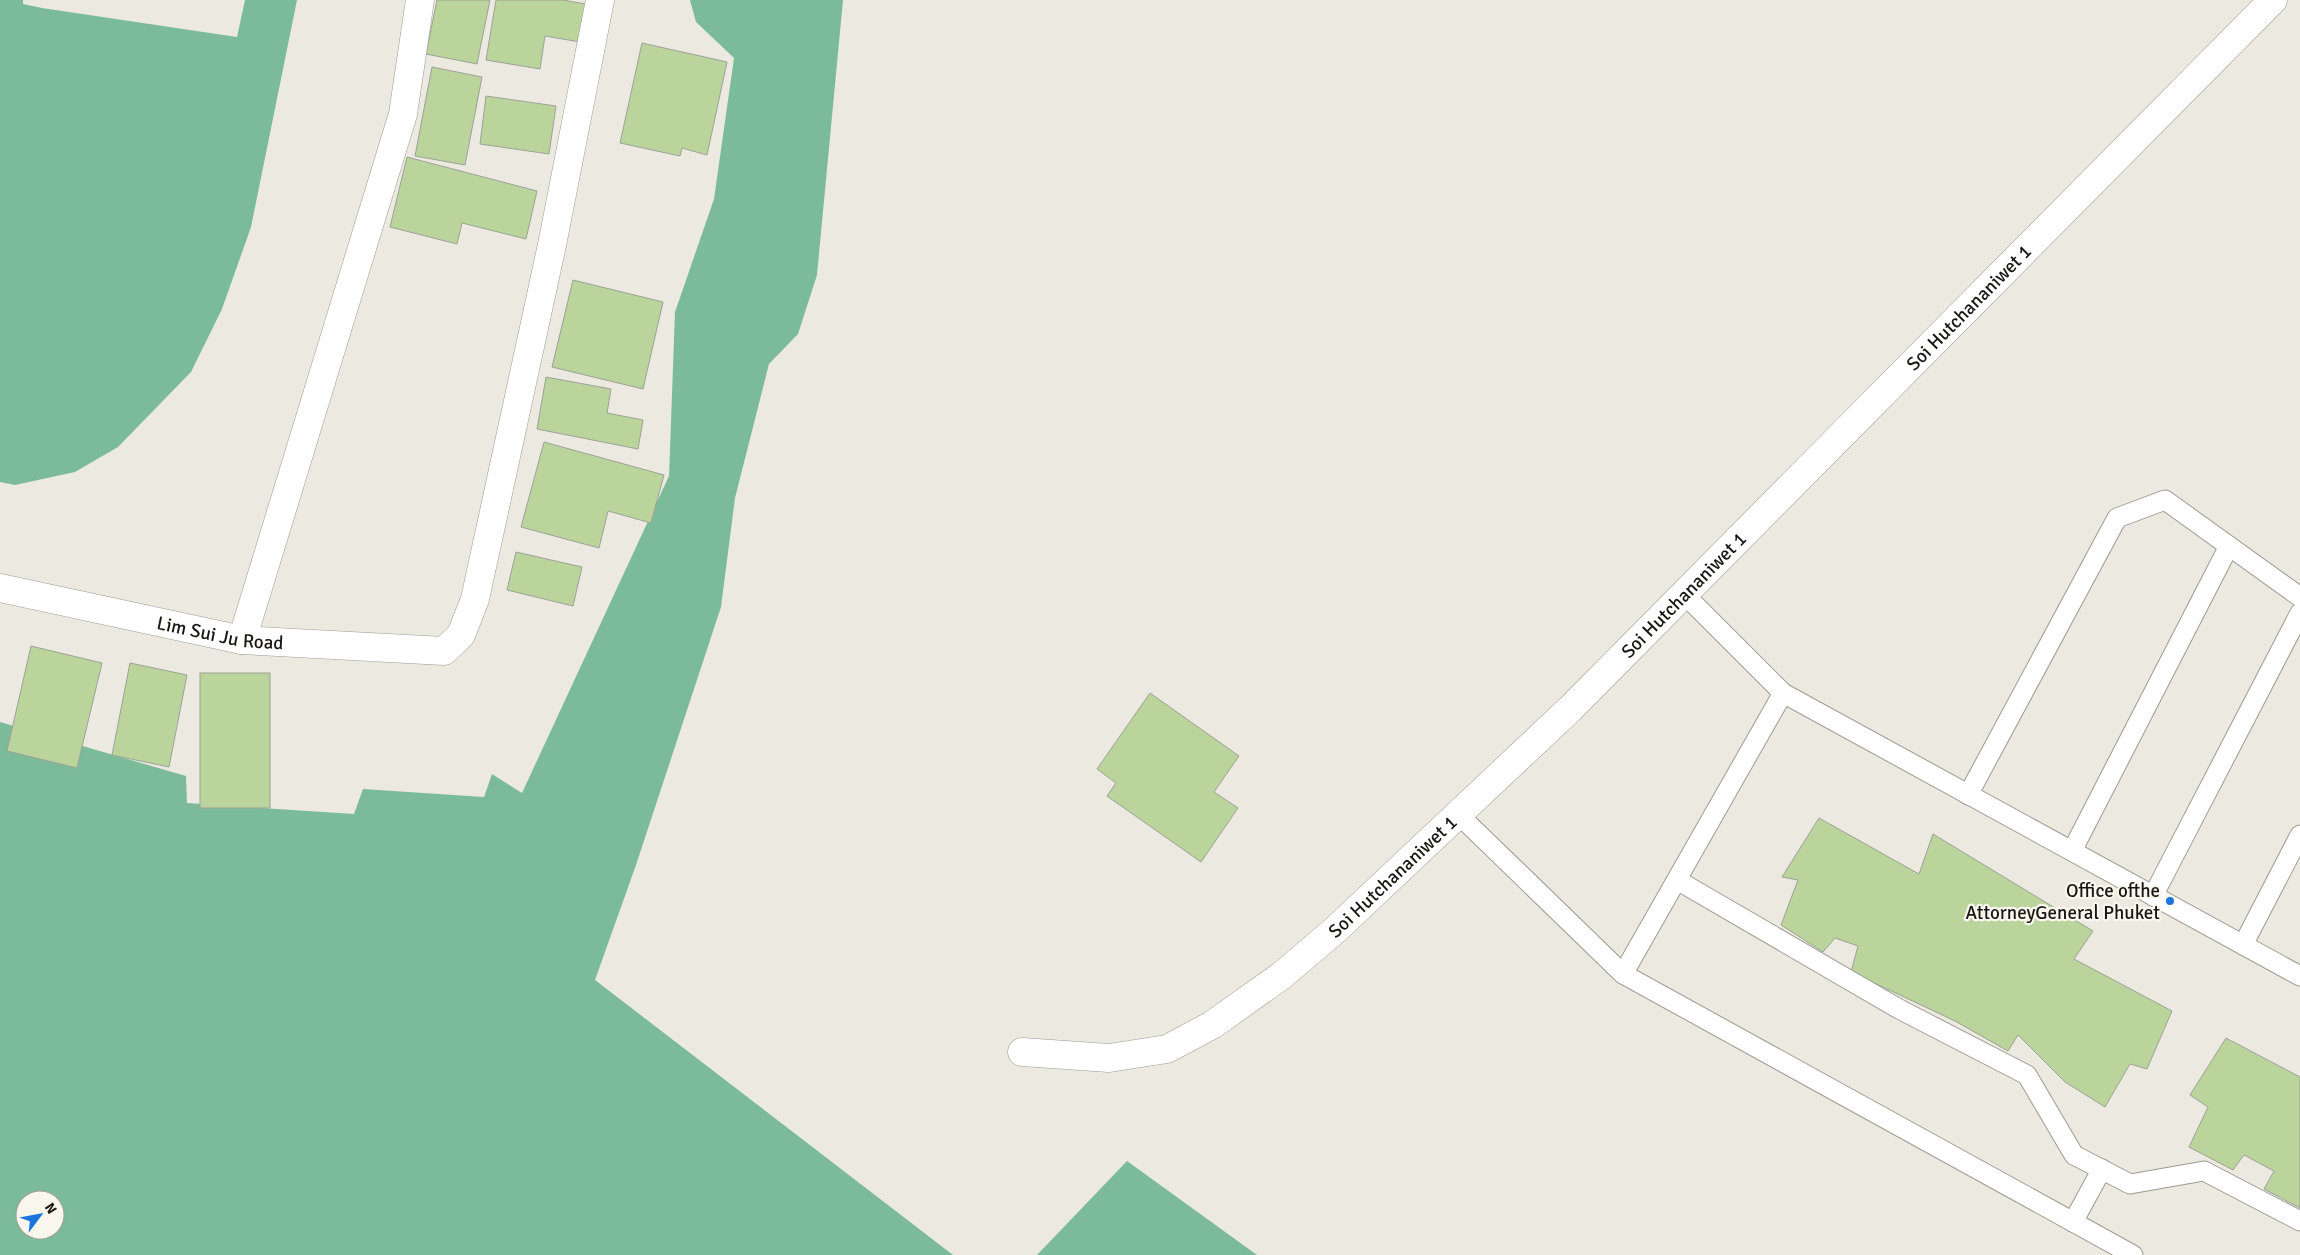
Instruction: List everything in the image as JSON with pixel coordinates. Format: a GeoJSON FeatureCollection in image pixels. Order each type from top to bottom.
{"type":"FeatureCollection","features":[{"type":"Feature","properties":{"kind":"street"},"geometry":{"type":"LineString","coordinates":[[242,640],[403,114],[420,0]]}},
{"type":"Feature","properties":{"kind":"street","name":"Lim Sui Ju Road"},"geometry":{"type":"LineString","coordinates":[[0,588],[242,640],[444,651],[461,635],[475,599],[550,255],[600,0]]}},
{"type":"Feature","properties":{"kind":"street","name":"Soi Hutchananiwet 1"},"geometry":{"type":"LineString","coordinates":[[1022,1052],[1109,1058],[1167,1049],[1212,1025],[1281,976],[1333,932],[1570,709],[2273,0]]}},
{"type":"Feature","properties":{"kind":"lane"},"geometry":{"type":"LineString","coordinates":[[1968,795],[2117,518],[2164,500],[2300,598]]}},
{"type":"Feature","properties":{"kind":"lane"},"geometry":{"type":"LineString","coordinates":[[2072,851],[2229,546]]}},
{"type":"Feature","properties":{"kind":"lane"},"geometry":{"type":"LineString","coordinates":[[1684,594],[1783,694],[2300,976]]}},
{"type":"Feature","properties":{"kind":"lane"},"geometry":{"type":"LineString","coordinates":[[2153,896],[2300,613]]}},
{"type":"Feature","properties":{"kind":"lane"},"geometry":{"type":"LineString","coordinates":[[1623,974],[1783,694]]}},
{"type":"Feature","properties":{"kind":"lane"},"geometry":{"type":"LineString","coordinates":[[1458,814],[1623,974],[2133,1255]]}},
{"type":"Feature","properties":{"kind":"lane"},"geometry":{"type":"LineString","coordinates":[[2243,944],[2300,835]]}},
{"type":"Feature","properties":{"kind":"lane"},"geometry":{"type":"LineString","coordinates":[[1677,880],[1899,1009],[2027,1074],[2074,1155],[2130,1184],[2204,1171],[2300,1221]]}},
{"type":"Feature","properties":{"kind":"lane"},"geometry":{"type":"LineString","coordinates":[[2073,1222],[2102,1169]]}},
{"type":"Feature","properties":{"kind":"shaded area"},"geometry":{"type":"Polygon","coordinates":[[[0,0],[23,0],[23,4],[42,8],[237,37],[245,0],[297,0],[251,227],[222,309],[191,372],[118,447],[75,472],[15,485],[0,482],[0,0]]]}},
{"type":"Feature","properties":{"kind":"shaded area"},"geometry":{"type":"Polygon","coordinates":[[[690,0],[843,0],[817,275],[798,334],[769,364],[735,498],[721,607],[636,865],[595,980],[953,1255],[0,1255],[0,722],[186,776],[187,803],[354,814],[363,789],[484,797],[492,774],[522,793],[669,476],[675,312],[714,199],[734,58],[696,22],[690,0]]]}},
{"type":"Feature","properties":{"kind":"shaded area"},"geometry":{"type":"Polygon","coordinates":[[[1127,1161],[1257,1255],[1037,1255],[1127,1161]]]}},
{"type":"Feature","properties":{"kind":"building"},"geometry":{"type":"Polygon","coordinates":[[[437,0],[490,0],[477,64],[426,54],[437,0]]]}},
{"type":"Feature","properties":{"kind":"building"},"geometry":{"type":"Polygon","coordinates":[[[496,0],[563,0],[591,5],[586,43],[545,36],[540,69],[486,60],[496,0]]]}},
{"type":"Feature","properties":{"kind":"building"},"geometry":{"type":"Polygon","coordinates":[[[642,43],[727,62],[707,155],[682,148],[680,156],[620,143],[642,43]]]}},
{"type":"Feature","properties":{"kind":"building"},"geometry":{"type":"Polygon","coordinates":[[[432,67],[482,77],[465,165],[415,156],[432,67]]]}},
{"type":"Feature","properties":{"kind":"building"},"geometry":{"type":"Polygon","coordinates":[[[486,96],[556,106],[549,154],[480,144],[486,96]]]}},
{"type":"Feature","properties":{"kind":"building"},"geometry":{"type":"Polygon","coordinates":[[[407,157],[537,191],[526,239],[462,223],[457,244],[390,227],[407,157]]]}},
{"type":"Feature","properties":{"kind":"building"},"geometry":{"type":"Polygon","coordinates":[[[573,280],[663,302],[643,389],[552,367],[573,280]]]}},
{"type":"Feature","properties":{"kind":"building"},"geometry":{"type":"Polygon","coordinates":[[[546,377],[611,389],[607,413],[643,420],[638,449],[537,429],[546,377]]]}},
{"type":"Feature","properties":{"kind":"building"},"geometry":{"type":"Polygon","coordinates":[[[544,442],[664,475],[651,523],[608,511],[599,548],[521,527],[544,442]]]}},
{"type":"Feature","properties":{"kind":"building"},"geometry":{"type":"Polygon","coordinates":[[[516,552],[582,567],[573,606],[507,590],[516,552]]]}},
{"type":"Feature","properties":{"kind":"building"},"geometry":{"type":"Polygon","coordinates":[[[31,646],[102,663],[77,768],[7,751],[31,646]]]}},
{"type":"Feature","properties":{"kind":"building"},"geometry":{"type":"Polygon","coordinates":[[[130,663],[187,675],[169,767],[112,755],[130,663]]]}},
{"type":"Feature","properties":{"kind":"building"},"geometry":{"type":"Polygon","coordinates":[[[200,673],[270,673],[270,808],[200,808],[200,673]]]}},
{"type":"Feature","properties":{"kind":"building"},"geometry":{"type":"Polygon","coordinates":[[[1150,693],[1239,756],[1214,792],[1238,808],[1201,862],[1107,796],[1116,783],[1097,769],[1150,693]]]}},
{"type":"Feature","properties":{"kind":"building"},"geometry":{"type":"Polygon","coordinates":[[[1819,818],[1919,874],[1933,834],[2093,931],[2074,959],[2172,1011],[2147,1069],[2130,1064],[2105,1107],[2065,1082],[2018,1035],[2008,1051],[1955,1021],[1851,972],[1858,946],[1835,938],[1823,952],[1781,925],[1798,880],[1782,877],[1819,818]]]}},
{"type":"Feature","properties":{"kind":"building"},"geometry":{"type":"Polygon","coordinates":[[[2226,1038],[2300,1077],[2300,1208],[2264,1189],[2274,1171],[2244,1155],[2233,1170],[2189,1147],[2208,1107],[2190,1095],[2226,1038]]]}},
{"type":"Feature","properties":{"kind":"place","name":"Office ofthe AttorneyGeneral Phuket"},"geometry":{"type":"Point","coordinates":[2170,901]}}]}
